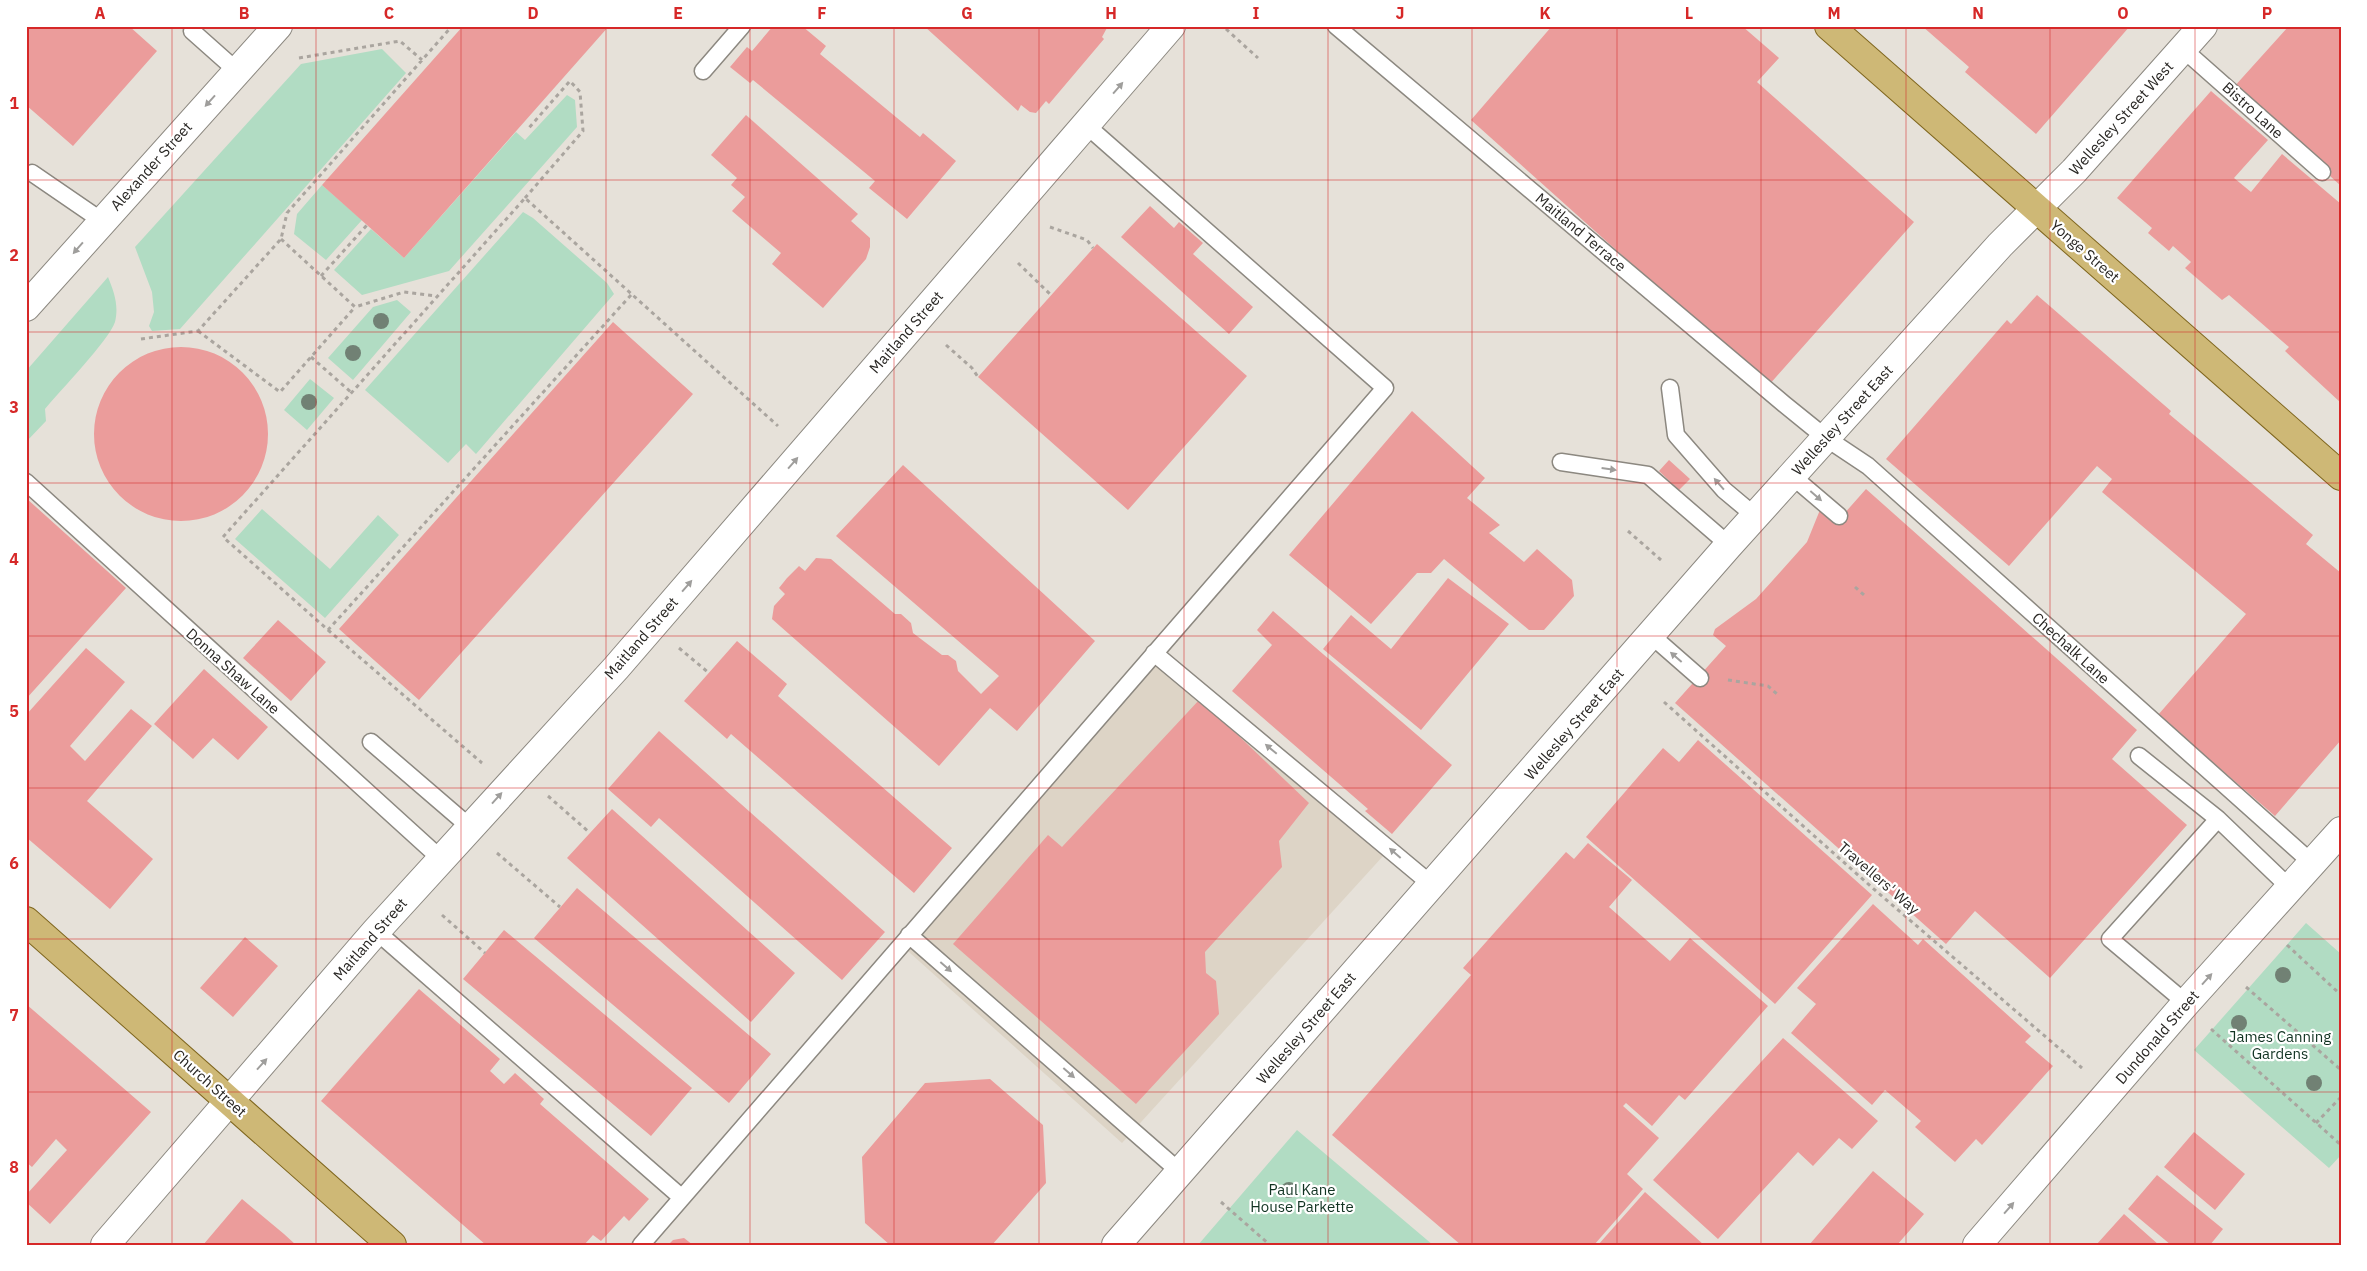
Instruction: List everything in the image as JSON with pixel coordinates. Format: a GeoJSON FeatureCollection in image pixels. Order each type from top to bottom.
{"type":"FeatureCollection","features":[{"type":"Feature","properties":{"kind":"main road","name":"Yonge Street"},"geometry":{"type":"LineString","coordinates":[[1829,26],[2341,476]]}},
{"type":"Feature","properties":{"kind":"main road","name":"Church Street"},"geometry":{"type":"LineString","coordinates":[[26,922],[392,1245]]}},
{"type":"Feature","properties":{"kind":"street","name":"Alexander Street"},"geometry":{"type":"LineString","coordinates":[[26,308],[278,26]]}},
{"type":"Feature","properties":{"kind":"street","name":"Maitland Street"},"geometry":{"type":"LineString","coordinates":[[105,1245],[376,931],[622,661],[1171,26]]}},
{"type":"Feature","properties":{"kind":"street","name":"Wellesley Street West"},"geometry":{"type":"LineString","coordinates":[[2037,208],[2080,164],[2203,26]]}},
{"type":"Feature","properties":{"kind":"street","name":"Wellesley Street East"},"geometry":{"type":"LineString","coordinates":[[1116,1245],[1652,636],[1729,545],[2000,245],[2037,208]]}},
{"type":"Feature","properties":{"kind":"street","name":"Dundonald Street"},"geometry":{"type":"LineString","coordinates":[[1977,1245],[2186,1003],[2341,831]]}},
{"type":"Feature","properties":{"kind":"lane"},"geometry":{"type":"LineString","coordinates":[[703,71],[742,26]]}},
{"type":"Feature","properties":{"kind":"lane","name":"Maitland Terrace"},"geometry":{"type":"LineString","coordinates":[[1336,26],[1826,438]]}},
{"type":"Feature","properties":{"kind":"lane"},"geometry":{"type":"LineString","coordinates":[[192,31],[237,71]]}},
{"type":"Feature","properties":{"kind":"lane","name":"Bistro Lane"},"geometry":{"type":"LineString","coordinates":[[2183,48],[2322,172]]}},
{"type":"Feature","properties":{"kind":"lane"},"geometry":{"type":"LineString","coordinates":[[641,1245],[1385,388],[1086,125]]}},
{"type":"Feature","properties":{"kind":"lane"},"geometry":{"type":"LineString","coordinates":[[32,173],[102,221]]}},
{"type":"Feature","properties":{"kind":"lane"},"geometry":{"type":"LineString","coordinates":[[1670,388],[1676,435],[1724,490],[1755,516]]}},
{"type":"Feature","properties":{"kind":"lane","name":"Chechalk Lane"},"geometry":{"type":"LineString","coordinates":[[1826,438],[1868,466],[2312,863]]}},
{"type":"Feature","properties":{"kind":"lane"},"geometry":{"type":"LineString","coordinates":[[1561,462],[1648,475],[1729,545]]}},
{"type":"Feature","properties":{"kind":"lane"},"geometry":{"type":"LineString","coordinates":[[1792,476],[1839,516]]}},
{"type":"Feature","properties":{"kind":"lane","name":"Donna Shaw Lane"},"geometry":{"type":"LineString","coordinates":[[26,482],[441,859]]}},
{"type":"Feature","properties":{"kind":"lane"},"geometry":{"type":"LineString","coordinates":[[1652,636],[1700,678]]}},
{"type":"Feature","properties":{"kind":"lane"},"geometry":{"type":"LineString","coordinates":[[1154,653],[1432,885]]}},
{"type":"Feature","properties":{"kind":"lane"},"geometry":{"type":"LineString","coordinates":[[371,742],[471,828]]}},
{"type":"Feature","properties":{"kind":"lane"},"geometry":{"type":"LineString","coordinates":[[2139,756],[2218,820],[2290,888]]}},
{"type":"Feature","properties":{"kind":"lane"},"geometry":{"type":"LineString","coordinates":[[2186,1003],[2110,939],[2218,820]]}},
{"type":"Feature","properties":{"kind":"lane"},"geometry":{"type":"LineString","coordinates":[[376,931],[681,1197]]}},
{"type":"Feature","properties":{"kind":"lane"},"geometry":{"type":"LineString","coordinates":[[909,935],[1180,1172]]}},
{"type":"Feature","properties":{"kind":"path"},"geometry":{"type":"LineString","coordinates":[[141,339],[198,332],[281,238],[287,213],[452,26]]}},
{"type":"Feature","properties":{"kind":"path"},"geometry":{"type":"LineString","coordinates":[[1226,29],[1258,58]]}},
{"type":"Feature","properties":{"kind":"path"},"geometry":{"type":"LineString","coordinates":[[292,59],[400,41],[422,60]]}},
{"type":"Feature","properties":{"kind":"path"},"geometry":{"type":"LineString","coordinates":[[488,769],[222,537],[583,131],[580,92],[570,81],[527,130]]}},
{"type":"Feature","properties":{"kind":"path"},"geometry":{"type":"LineString","coordinates":[[525,198],[784,432]]}},
{"type":"Feature","properties":{"kind":"path"},"geometry":{"type":"LineString","coordinates":[[321,276],[367,225]]}},
{"type":"Feature","properties":{"kind":"path"},"geometry":{"type":"LineString","coordinates":[[1050,227],[1087,240],[1093,248]]}},
{"type":"Feature","properties":{"kind":"path"},"geometry":{"type":"LineString","coordinates":[[281,238],[355,307]]}},
{"type":"Feature","properties":{"kind":"path"},"geometry":{"type":"LineString","coordinates":[[1018,263],[1051,295]]}},
{"type":"Feature","properties":{"kind":"path"},"geometry":{"type":"LineString","coordinates":[[198,332],[280,392],[355,307],[404,292],[437,296]]}},
{"type":"Feature","properties":{"kind":"path"},"geometry":{"type":"LineString","coordinates":[[328,630],[631,295]]}},
{"type":"Feature","properties":{"kind":"path"},"geometry":{"type":"LineString","coordinates":[[946,345],[972,368],[978,378]]}},
{"type":"Feature","properties":{"kind":"path"},"geometry":{"type":"LineString","coordinates":[[310,357],[352,393]]}},
{"type":"Feature","properties":{"kind":"path"},"geometry":{"type":"LineString","coordinates":[[1628,531],[1661,560]]}},
{"type":"Feature","properties":{"kind":"path"},"geometry":{"type":"LineString","coordinates":[[1855,587],[1864,595]]}},
{"type":"Feature","properties":{"kind":"path"},"geometry":{"type":"LineString","coordinates":[[677,646],[709,673]]}},
{"type":"Feature","properties":{"kind":"path"},"geometry":{"type":"LineString","coordinates":[[1728,681],[1768,686],[1777,694]]}},
{"type":"Feature","properties":{"kind":"path","name":"Travellers' Way"},"geometry":{"type":"LineString","coordinates":[[1664,702],[1876,891],[2083,1068]]}},
{"type":"Feature","properties":{"kind":"path"},"geometry":{"type":"LineString","coordinates":[[547,795],[590,833]]}},
{"type":"Feature","properties":{"kind":"path"},"geometry":{"type":"LineString","coordinates":[[497,853],[560,908]]}},
{"type":"Feature","properties":{"kind":"path"},"geometry":{"type":"LineString","coordinates":[[442,915],[485,953]]}},
{"type":"Feature","properties":{"kind":"path"},"geometry":{"type":"LineString","coordinates":[[2284,943],[2341,995]]}},
{"type":"Feature","properties":{"kind":"path"},"geometry":{"type":"LineString","coordinates":[[2245,987],[2341,1070]]}},
{"type":"Feature","properties":{"kind":"path"},"geometry":{"type":"LineString","coordinates":[[2209,1027],[2341,1145]]}},
{"type":"Feature","properties":{"kind":"path"},"geometry":{"type":"LineString","coordinates":[[2316,1123],[2341,1097]]}},
{"type":"Feature","properties":{"kind":"path"},"geometry":{"type":"LineString","coordinates":[[1221,1202],[1270,1245]]}},
{"type":"Feature","properties":{"kind":"shaded area"},"geometry":{"type":"Polygon","coordinates":[[[1157,644],[1394,844],[1122,1143],[900,944],[1157,644]]]}},
{"type":"Feature","properties":{"kind":"green space"},"geometry":{"type":"Polygon","coordinates":[[[382,49],[406,73],[180,329],[152,331],[149,326],[154,312],[152,292],[135,247],[301,64],[382,49]]]}},
{"type":"Feature","properties":{"kind":"green space"},"geometry":{"type":"Polygon","coordinates":[[[567,95],[575,100],[577,127],[449,271],[362,295],[334,270],[371,229],[404,258],[516,132],[525,140],[567,95]]]}},
{"type":"Feature","properties":{"kind":"green space"},"geometry":{"type":"Polygon","coordinates":[[[322,185],[362,220],[326,260],[294,234],[297,214],[322,185]]]}},
{"type":"Feature","properties":{"kind":"green space"},"geometry":{"type":"Polygon","coordinates":[[[523,212],[533,218],[607,283],[614,294],[476,454],[466,444],[448,463],[365,390],[523,212]]]}},
{"type":"Feature","properties":{"kind":"green space"},"geometry":{"type":"Polygon","coordinates":[[[108,277],[116,304],[115,322],[104,341],[45,409],[46,421],[26,442],[26,371],[108,277]]]}},
{"type":"Feature","properties":{"kind":"green space"},"geometry":{"type":"Polygon","coordinates":[[[397,300],[411,312],[353,380],[328,358],[373,307],[397,300]]]}},
{"type":"Feature","properties":{"kind":"green space"},"geometry":{"type":"Polygon","coordinates":[[[310,379],[334,398],[307,430],[284,410],[310,379]]]}},
{"type":"Feature","properties":{"kind":"green space"},"geometry":{"type":"Polygon","coordinates":[[[262,509],[330,569],[378,515],[399,535],[325,618],[235,539],[262,509]]]}},
{"type":"Feature","properties":{"kind":"green space","name":"James Canning Gardens"},"geometry":{"type":"Polygon","coordinates":[[[2306,923],[2341,954],[2341,1155],[2329,1168],[2194,1050],[2306,923]]]}},
{"type":"Feature","properties":{"kind":"green space","name":"Paul Kane House Parkette"},"geometry":{"type":"Polygon","coordinates":[[[1297,1130],[1433,1245],[1198,1245],[1297,1130]]]}},
{"type":"Feature","properties":{"kind":"building"},"geometry":{"type":"Polygon","coordinates":[[[26,26],[129,26],[157,51],[73,146],[26,105],[26,26]]]}},
{"type":"Feature","properties":{"kind":"building"},"geometry":{"type":"Polygon","coordinates":[[[463,26],[609,26],[404,258],[322,185],[463,26]]]}},
{"type":"Feature","properties":{"kind":"building"},"geometry":{"type":"Polygon","coordinates":[[[773,26],[802,26],[826,46],[820,54],[920,137],[923,133],[956,161],[907,219],[869,188],[875,181],[753,80],[750,83],[730,67],[747,47],[752,51],[773,26]]]}},
{"type":"Feature","properties":{"kind":"building"},"geometry":{"type":"Polygon","coordinates":[[[924,26],[1108,26],[1102,37],[1104,39],[1049,104],[1046,101],[1036,113],[1030,112],[1021,105],[1018,111],[924,26]]]}},
{"type":"Feature","properties":{"kind":"building"},"geometry":{"type":"Polygon","coordinates":[[[1552,26],[1742,26],[1779,58],[1757,82],[1914,222],[1768,386],[1471,120],[1552,26]]]}},
{"type":"Feature","properties":{"kind":"building"},"geometry":{"type":"Polygon","coordinates":[[[1922,26],[2130,26],[2036,134],[1965,72],[1969,67],[1922,26]]]}},
{"type":"Feature","properties":{"kind":"building"},"geometry":{"type":"Polygon","coordinates":[[[2289,26],[2341,26],[2341,186],[2233,88],[2289,26]]]}},
{"type":"Feature","properties":{"kind":"building"},"geometry":{"type":"Polygon","coordinates":[[[2211,91],[2268,140],[2234,178],[2251,192],[2282,154],[2341,204],[2341,403],[2285,351],[2289,347],[2229,295],[2222,300],[2185,268],[2191,262],[2173,246],[2169,251],[2148,233],[2152,228],[2117,198],[2211,91]]]}},
{"type":"Feature","properties":{"kind":"building"},"geometry":{"type":"Polygon","coordinates":[[[746,115],[858,214],[851,221],[870,238],[870,247],[866,259],[823,308],[772,264],[781,253],[732,211],[745,197],[731,185],[737,178],[711,155],[746,115]]]}},
{"type":"Feature","properties":{"kind":"building"},"geometry":{"type":"Polygon","coordinates":[[[1150,206],[1174,228],[1179,222],[1203,243],[1193,254],[1253,307],[1229,334],[1121,237],[1150,206]]]}},
{"type":"Feature","properties":{"kind":"building"},"geometry":{"type":"Polygon","coordinates":[[[1097,244],[1247,376],[1128,510],[978,377],[1097,244]]]}},
{"type":"Feature","properties":{"kind":"building"},"geometry":{"type":"Polygon","coordinates":[[[2037,295],[2171,411],[2169,414],[2313,535],[2306,544],[2341,573],[2341,740],[2275,816],[2158,715],[2246,614],[2102,492],[2112,479],[2097,466],[2009,566],[1886,459],[2007,320],[2011,324],[2037,295]]]}},
{"type":"Feature","properties":{"kind":"building"},"geometry":{"type":"Polygon","coordinates":[[[613,322],[693,394],[419,700],[339,629],[613,322]]]}},
{"type":"Feature","properties":{"kind":"building"},"geometry":{"type":"Polygon","coordinates":[[[190,347],[214,353],[230,361],[243,372],[254,385],[262,401],[267,417],[267,451],[262,467],[254,483],[243,496],[230,507],[206,518],[190,521],[172,521],[156,518],[132,507],[108,483],[95,451],[94,425],[97,409],[108,385],[132,361],[164,348],[190,347]]]}},
{"type":"Feature","properties":{"kind":"building"},"geometry":{"type":"Polygon","coordinates":[[[1412,411],[1485,478],[1467,498],[1500,525],[1489,533],[1524,562],[1537,549],[1572,580],[1574,596],[1544,630],[1529,630],[1444,559],[1431,573],[1417,573],[1371,624],[1289,555],[1412,411]]]}},
{"type":"Feature","properties":{"kind":"building"},"geometry":{"type":"Polygon","coordinates":[[[1669,460],[1690,479],[1679,490],[1659,471],[1669,460]]]}},
{"type":"Feature","properties":{"kind":"building"},"geometry":{"type":"Polygon","coordinates":[[[903,465],[1095,641],[1017,731],[990,708],[939,766],[772,619],[774,606],[785,594],[779,588],[787,578],[799,566],[805,571],[816,558],[831,559],[895,614],[901,614],[911,623],[913,633],[942,655],[948,655],[956,661],[958,671],[981,694],[999,676],[836,536],[903,465]]]}},
{"type":"Feature","properties":{"kind":"building"},"geometry":{"type":"Polygon","coordinates":[[[1866,489],[2137,730],[2112,759],[2187,825],[2050,978],[1975,911],[1946,944],[1675,703],[1726,646],[1713,635],[1715,629],[1756,599],[1807,542],[1824,500],[1843,515],[1866,489]]]}},
{"type":"Feature","properties":{"kind":"building"},"geometry":{"type":"Polygon","coordinates":[[[26,498],[126,588],[26,699],[26,498]]]}},
{"type":"Feature","properties":{"kind":"building"},"geometry":{"type":"Polygon","coordinates":[[[1448,578],[1509,624],[1421,730],[1323,649],[1351,615],[1391,649],[1448,578]]]}},
{"type":"Feature","properties":{"kind":"building"},"geometry":{"type":"Polygon","coordinates":[[[1273,611],[1452,765],[1392,834],[1365,811],[1368,809],[1232,691],[1272,645],[1257,630],[1273,611]]]}},
{"type":"Feature","properties":{"kind":"building"},"geometry":{"type":"Polygon","coordinates":[[[278,620],[326,662],[291,701],[243,658],[278,620]]]}},
{"type":"Feature","properties":{"kind":"building"},"geometry":{"type":"Polygon","coordinates":[[[737,641],[787,684],[778,696],[952,848],[914,893],[731,734],[727,739],[684,701],[737,641]]]}},
{"type":"Feature","properties":{"kind":"building"},"geometry":{"type":"Polygon","coordinates":[[[86,648],[125,682],[70,746],[85,761],[131,709],[152,726],[87,801],[153,859],[110,909],[26,837],[26,715],[86,648]]]}},
{"type":"Feature","properties":{"kind":"building"},"geometry":{"type":"Polygon","coordinates":[[[204,669],[268,727],[238,760],[213,738],[193,759],[154,724],[204,669]]]}},
{"type":"Feature","properties":{"kind":"building"},"geometry":{"type":"Polygon","coordinates":[[[1200,699],[1309,803],[1279,841],[1282,867],[1205,952],[1206,973],[1216,981],[1219,1014],[1136,1104],[953,944],[1048,835],[1062,847],[1200,699]]]}},
{"type":"Feature","properties":{"kind":"building"},"geometry":{"type":"Polygon","coordinates":[[[659,731],[885,932],[842,980],[659,818],[651,827],[608,789],[659,731]]]}},
{"type":"Feature","properties":{"kind":"building"},"geometry":{"type":"Polygon","coordinates":[[[1698,740],[1872,895],[1775,1004],[1586,837],[1663,748],[1679,762],[1698,740]]]}},
{"type":"Feature","properties":{"kind":"building"},"geometry":{"type":"Polygon","coordinates":[[[612,809],[795,973],[751,1022],[567,858],[612,809]]]}},
{"type":"Feature","properties":{"kind":"building"},"geometry":{"type":"Polygon","coordinates":[[[1588,843],[1632,880],[1609,907],[1670,961],[1690,938],[1768,1006],[1685,1100],[1679,1095],[1652,1126],[1626,1103],[1623,1106],[1659,1138],[1627,1174],[1643,1189],[1594,1245],[1461,1245],[1332,1135],[1471,975],[1463,968],[1566,852],[1574,859],[1588,843]]]}},
{"type":"Feature","properties":{"kind":"building"},"geometry":{"type":"Polygon","coordinates":[[[577,888],[771,1054],[729,1103],[534,938],[577,888]]]}},
{"type":"Feature","properties":{"kind":"building"},"geometry":{"type":"Polygon","coordinates":[[[1873,904],[1918,945],[1923,939],[2031,1036],[2025,1042],[2053,1066],[1982,1145],[1976,1139],[1955,1162],[1915,1127],[1921,1121],[1885,1090],[1872,1105],[1791,1033],[1816,1004],[1797,988],[1873,904]]]}},
{"type":"Feature","properties":{"kind":"building"},"geometry":{"type":"Polygon","coordinates":[[[504,930],[692,1088],[651,1136],[463,979],[504,930]]]}},
{"type":"Feature","properties":{"kind":"building"},"geometry":{"type":"Polygon","coordinates":[[[245,937],[278,966],[233,1017],[200,988],[245,937]]]}},
{"type":"Feature","properties":{"kind":"building"},"geometry":{"type":"Polygon","coordinates":[[[419,989],[500,1059],[490,1071],[504,1084],[515,1073],[544,1099],[540,1104],[649,1199],[629,1221],[624,1216],[601,1241],[593,1235],[584,1245],[486,1245],[321,1101],[419,989]]]}},
{"type":"Feature","properties":{"kind":"building"},"geometry":{"type":"Polygon","coordinates":[[[26,1004],[151,1112],[50,1224],[26,1202],[26,1195],[67,1150],[56,1139],[32,1167],[26,1162],[26,1004]]]}},
{"type":"Feature","properties":{"kind":"building"},"geometry":{"type":"Polygon","coordinates":[[[1783,1038],[1878,1121],[1852,1149],[1839,1138],[1813,1166],[1798,1152],[1718,1239],[1653,1180],[1783,1038]]]}},
{"type":"Feature","properties":{"kind":"building"},"geometry":{"type":"Polygon","coordinates":[[[990,1079],[1043,1125],[1046,1183],[992,1245],[890,1245],[865,1223],[862,1157],[925,1083],[990,1079]]]}},
{"type":"Feature","properties":{"kind":"building"},"geometry":{"type":"Polygon","coordinates":[[[2194,1132],[2245,1174],[2215,1210],[2164,1167],[2194,1132]]]}},
{"type":"Feature","properties":{"kind":"building"},"geometry":{"type":"Polygon","coordinates":[[[1873,1171],[1924,1214],[1897,1245],[1809,1245],[1873,1171]]]}},
{"type":"Feature","properties":{"kind":"building"},"geometry":{"type":"Polygon","coordinates":[[[2157,1175],[2223,1229],[2210,1245],[2171,1245],[2128,1209],[2157,1175]]]}},
{"type":"Feature","properties":{"kind":"building"},"geometry":{"type":"Polygon","coordinates":[[[1645,1192],[1704,1245],[1598,1245],[1645,1192]]]}},
{"type":"Feature","properties":{"kind":"building"},"geometry":{"type":"Polygon","coordinates":[[[242,1199],[284,1234],[296,1245],[203,1245],[242,1199]]]}},
{"type":"Feature","properties":{"kind":"building"},"geometry":{"type":"Polygon","coordinates":[[[2124,1214],[2159,1245],[2096,1245],[2124,1214]]]}},
{"type":"Feature","properties":{"kind":"building"},"geometry":{"type":"Polygon","coordinates":[[[684,1238],[693,1245],[668,1245],[673,1240],[684,1238]]]}}]}
